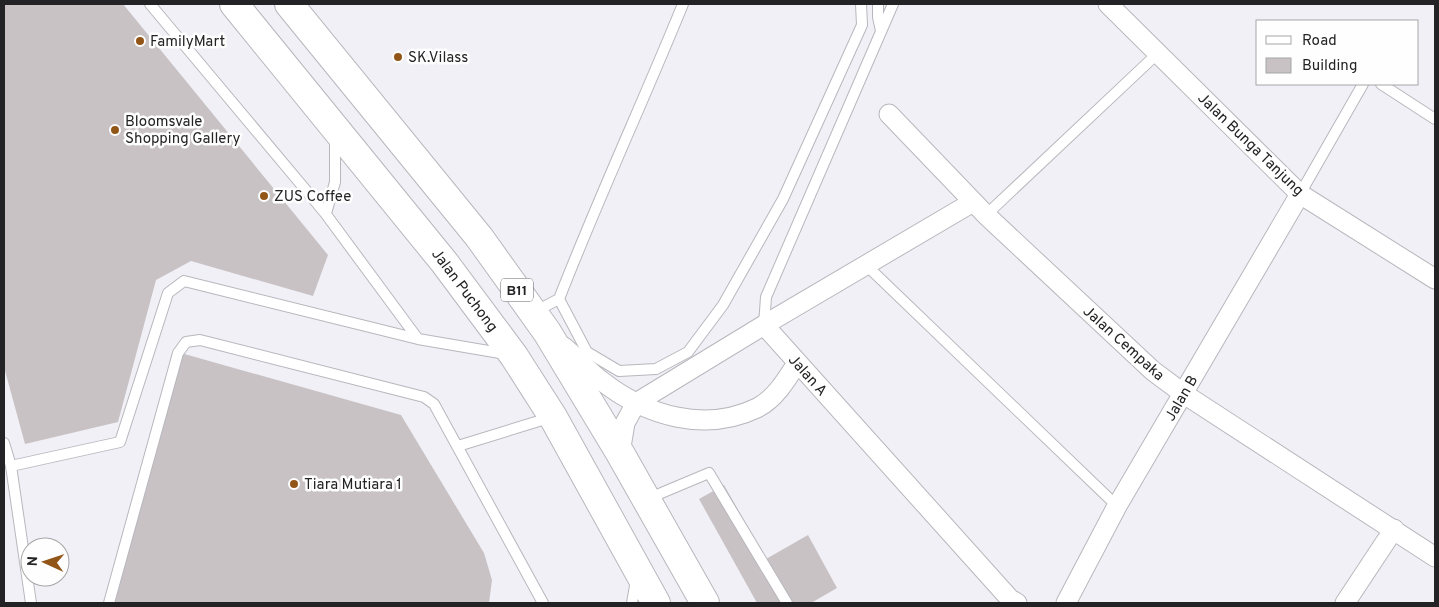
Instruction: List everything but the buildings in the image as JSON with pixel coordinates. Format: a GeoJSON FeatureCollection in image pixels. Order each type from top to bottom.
{"type":"FeatureCollection","features":[{"type":"Feature","properties":{"kind":"main road","name":"Jalan Puchong"},"geometry":{"type":"LineString","coordinates":[[234,4],[444,262],[514,356],[553,417],[656,603]]}},
{"type":"Feature","properties":{"kind":"main road","name":"B11"},"geometry":{"type":"LineString","coordinates":[[289,4],[479,237],[540,322],[620,453],[705,603]]}},
{"type":"Feature","properties":{"kind":"street","name":"Jalan Bunga Tanjung"},"geometry":{"type":"LineString","coordinates":[[1108,4],[1300,194],[1435,279]]}},
{"type":"Feature","properties":{"kind":"street","name":"Jalan Cempaka"},"geometry":{"type":"LineString","coordinates":[[889,114],[980,208],[1153,371],[1184,394],[1435,557]]}},
{"type":"Feature","properties":{"kind":"street","name":"Jalan B"},"geometry":{"type":"LineString","coordinates":[[1066,603],[1117,506],[1300,194]]}},
{"type":"Feature","properties":{"kind":"street"},"geometry":{"type":"LineString","coordinates":[[620,453],[625,423],[636,403],[696,355],[764,325],[866,265],[980,208]]}},
{"type":"Feature","properties":{"kind":"street"},"geometry":{"type":"LineString","coordinates":[[540,322],[604,383],[636,403],[677,419],[708,421],[734,416],[758,407],[782,387],[797,363]]}},
{"type":"Feature","properties":{"kind":"street","name":"Jalan A"},"geometry":{"type":"LineString","coordinates":[[764,325],[997,584],[1017,603]]}},
{"type":"Feature","properties":{"kind":"street"},"geometry":{"type":"LineString","coordinates":[[1345,603],[1394,529]]}},
{"type":"Feature","properties":{"kind":"lane"},"geometry":{"type":"LineString","coordinates":[[150,4],[325,213],[418,339]]}},
{"type":"Feature","properties":{"kind":"lane"},"geometry":{"type":"LineString","coordinates":[[540,322],[560,298],[589,222],[683,4]]}},
{"type":"Feature","properties":{"kind":"lane"},"geometry":{"type":"LineString","coordinates":[[560,298],[587,352],[618,371],[656,369],[688,352],[696,355],[782,199],[862,25],[861,4]]}},
{"type":"Feature","properties":{"kind":"lane"},"geometry":{"type":"LineString","coordinates":[[878,4],[881,31]]}},
{"type":"Feature","properties":{"kind":"lane"},"geometry":{"type":"LineString","coordinates":[[764,325],[766,297],[893,4]]}},
{"type":"Feature","properties":{"kind":"lane"},"geometry":{"type":"LineString","coordinates":[[980,208],[1158,53]]}},
{"type":"Feature","properties":{"kind":"lane"},"geometry":{"type":"LineString","coordinates":[[1300,194],[1361,85]]}},
{"type":"Feature","properties":{"kind":"lane"},"geometry":{"type":"LineString","coordinates":[[1384,85],[1435,119]]}},
{"type":"Feature","properties":{"kind":"lane"},"geometry":{"type":"LineString","coordinates":[[325,213],[328,209],[335,182],[335,128]]}},
{"type":"Feature","properties":{"kind":"lane"},"geometry":{"type":"LineString","coordinates":[[866,265],[1117,506]]}},
{"type":"Feature","properties":{"kind":"lane"},"geometry":{"type":"LineString","coordinates":[[11,466],[120,442],[168,293],[184,281],[418,339],[514,356]]}},
{"type":"Feature","properties":{"kind":"lane"},"geometry":{"type":"LineString","coordinates":[[109,603],[178,353],[186,342],[200,340],[424,397],[434,404],[543,603]]}},
{"type":"Feature","properties":{"kind":"lane"},"geometry":{"type":"LineString","coordinates":[[458,446],[553,417]]}},
{"type":"Feature","properties":{"kind":"lane"},"geometry":{"type":"LineString","coordinates":[[4,443],[11,466],[31,603]]}},
{"type":"Feature","properties":{"kind":"lane"},"geometry":{"type":"LineString","coordinates":[[646,500],[709,473],[786,603]]}},
{"type":"Feature","properties":{"kind":"lane"},"geometry":{"type":"LineString","coordinates":[[632,603],[637,568]]}},
{"type":"Feature","properties":{"kind":"place","name":"FamilyMart"},"geometry":{"type":"Point","coordinates":[140,41]}},
{"type":"Feature","properties":{"kind":"place","name":"SK.Vilass"},"geometry":{"type":"Point","coordinates":[398,57]}},
{"type":"Feature","properties":{"kind":"place","name":"Bloomsvale Shopping Gallery"},"geometry":{"type":"Point","coordinates":[115,130]}},
{"type":"Feature","properties":{"kind":"place","name":"ZUS Coffee"},"geometry":{"type":"Point","coordinates":[264,196]}},
{"type":"Feature","properties":{"kind":"place","name":"Tiara Mutiara 1"},"geometry":{"type":"Point","coordinates":[294,484]}}]}
